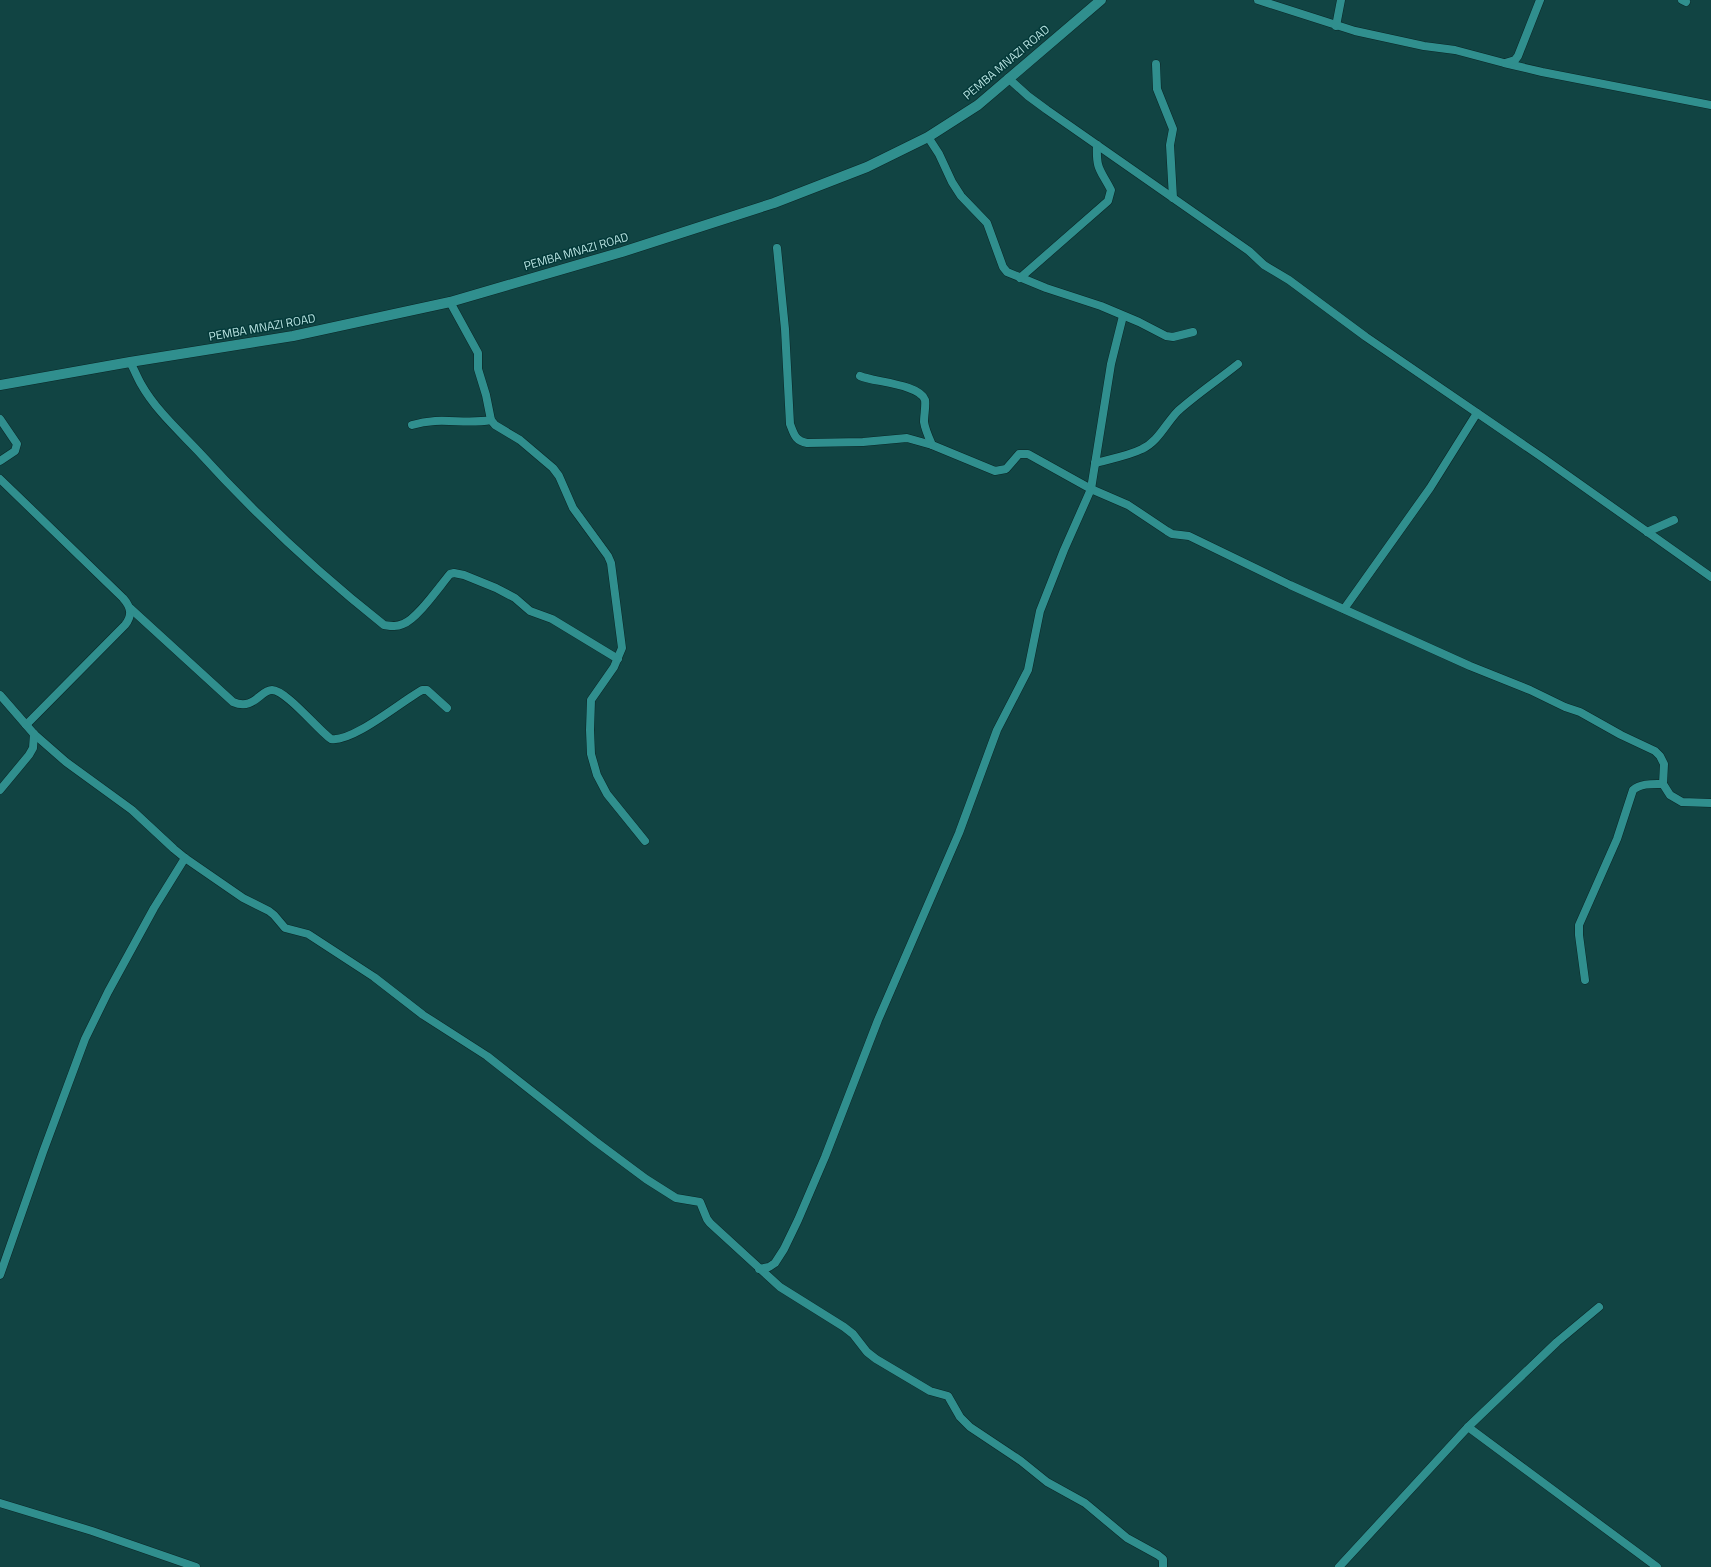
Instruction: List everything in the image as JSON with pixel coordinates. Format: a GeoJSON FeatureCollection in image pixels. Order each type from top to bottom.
{"type":"FeatureCollection","features":[{"type":"Feature","properties":{"kind":"main road","name":"PEMBA MNAZI ROAD"},"geometry":{"type":"LineString","coordinates":[[0,385],[130,362],[293,336],[450,302],[630,250],[774,203],[866,167],[928,137],[978,105],[1101,0]]}},
{"type":"Feature","properties":{"kind":"street"},"geometry":{"type":"LineString","coordinates":[[1258,0],[1336,26],[1424,46],[1455,50],[1504,64],[1711,105]]}},
{"type":"Feature","properties":{"kind":"street"},"geometry":{"type":"LineString","coordinates":[[1336,26],[1342,0]]}},
{"type":"Feature","properties":{"kind":"street"},"geometry":{"type":"LineString","coordinates":[[1504,64],[1515,60],[1518,56],[1540,0]]}},
{"type":"Feature","properties":{"kind":"street"},"geometry":{"type":"LineString","coordinates":[[1156,64],[1157,89],[1173,129],[1170,145],[1173,198]]}},
{"type":"Feature","properties":{"kind":"street"},"geometry":{"type":"LineString","coordinates":[[1008,78],[1028,96],[1249,251],[1264,265],[1289,280],[1366,337],[1476,414],[1543,458],[1711,577]]}},
{"type":"Feature","properties":{"kind":"street"},"geometry":{"type":"LineString","coordinates":[[928,137],[939,154],[952,182],[961,196],[986,223],[1003,267],[1007,272],[1046,288],[1101,306],[1139,322],[1166,336],[1173,337],[1193,332]]}},
{"type":"Feature","properties":{"kind":"street"},"geometry":{"type":"LineString","coordinates":[[1020,278],[1108,201],[1111,190],[1098,169],[1096,162],[1097,145]]}},
{"type":"Feature","properties":{"kind":"street"},"geometry":{"type":"LineString","coordinates":[[777,248],[790,424],[795,437],[799,441],[807,443],[863,442],[911,438],[995,471],[1006,469],[1019,454],[1028,454],[1091,489],[1128,505],[1167,531],[1190,536],[1344,610],[1477,669],[1580,712],[1621,735],[1655,751],[1660,756],[1664,764],[1663,784],[1670,795],[1682,802],[1711,804]]}},
{"type":"Feature","properties":{"kind":"street"},"geometry":{"type":"LineString","coordinates":[[450,302],[478,353],[478,369],[486,395],[491,420],[495,425],[526,445],[553,468],[559,476],[573,508],[608,556],[611,563],[622,648],[614,667],[592,700],[590,730],[592,754],[597,775],[607,794],[645,841]]}},
{"type":"Feature","properties":{"kind":"street"},"geometry":{"type":"LineString","coordinates":[[759,1269],[770,1267],[779,1258],[812,1188],[878,1020],[959,833],[997,730],[1028,670],[1040,611],[1064,550],[1091,489],[1094,463],[1112,364],[1123,316]]}},
{"type":"Feature","properties":{"kind":"street"},"geometry":{"type":"LineString","coordinates":[[130,362],[141,384],[159,408],[230,486],[327,579],[384,626],[392,627],[404,624],[413,617],[450,574],[454,573],[473,578],[510,595],[530,610],[552,619],[618,659]]}},
{"type":"Feature","properties":{"kind":"street"},"geometry":{"type":"LineString","coordinates":[[1094,463],[1144,448],[1156,438],[1177,412],[1196,394],[1204,390],[1238,364]]}},
{"type":"Feature","properties":{"kind":"street"},"geometry":{"type":"LineString","coordinates":[[860,376],[869,380],[889,383],[911,389],[922,396],[925,400],[924,423],[932,445]]}},
{"type":"Feature","properties":{"kind":"street"},"geometry":{"type":"LineString","coordinates":[[1344,610],[1430,488],[1476,414]]}},
{"type":"Feature","properties":{"kind":"street"},"geometry":{"type":"LineString","coordinates":[[0,420],[17,444],[15,451],[0,461]]}},
{"type":"Feature","properties":{"kind":"street"},"geometry":{"type":"LineString","coordinates":[[412,425],[432,420],[476,423],[491,420]]}},
{"type":"Feature","properties":{"kind":"street"},"geometry":{"type":"LineString","coordinates":[[0,479],[123,598],[130,608],[233,702],[243,705],[254,701],[269,690],[275,691],[287,698],[331,740],[337,741],[355,733],[422,690],[427,690],[447,708]]}},
{"type":"Feature","properties":{"kind":"street"},"geometry":{"type":"LineString","coordinates":[[1647,532],[1674,520]]}},
{"type":"Feature","properties":{"kind":"street"},"geometry":{"type":"LineString","coordinates":[[26,725],[125,625],[130,617],[130,608]]}},
{"type":"Feature","properties":{"kind":"street"},"geometry":{"type":"LineString","coordinates":[[0,695],[34,734],[66,762],[132,810],[185,858],[243,898],[269,911],[285,928],[308,934],[374,977],[423,1015],[487,1056],[583,1132],[646,1179],[676,1198],[700,1202],[710,1223],[759,1269],[780,1286],[823,1312],[853,1334],[867,1352],[876,1359],[930,1391],[948,1396],[960,1417],[970,1427],[1021,1461],[1047,1482],[1085,1503],[1127,1538],[1158,1555],[1162,1559],[1163,1567]]}},
{"type":"Feature","properties":{"kind":"street"},"geometry":{"type":"LineString","coordinates":[[0,790],[30,755],[33,748],[34,734]]}},
{"type":"Feature","properties":{"kind":"street"},"geometry":{"type":"LineString","coordinates":[[1585,980],[1579,924],[1617,839],[1630,795],[1637,787],[1651,784],[1663,784]]}},
{"type":"Feature","properties":{"kind":"street"},"geometry":{"type":"LineString","coordinates":[[0,1275],[86,1038],[108,992],[185,858]]}},
{"type":"Feature","properties":{"kind":"street"},"geometry":{"type":"LineString","coordinates":[[1339,1567],[1468,1428],[1558,1342],[1599,1307]]}},
{"type":"Feature","properties":{"kind":"street"},"geometry":{"type":"LineString","coordinates":[[1468,1428],[1657,1567]]}},
{"type":"Feature","properties":{"kind":"street"},"geometry":{"type":"LineString","coordinates":[[0,1503],[92,1531],[196,1567]]}}]}
